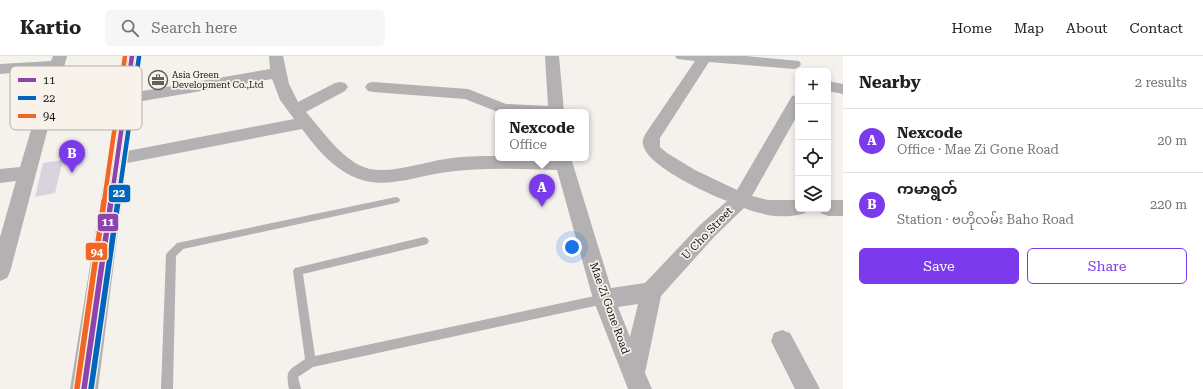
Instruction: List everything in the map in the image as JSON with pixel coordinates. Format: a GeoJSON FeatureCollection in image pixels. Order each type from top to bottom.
{"type":"FeatureCollection","features":[{"type":"Feature","properties":{"kind":"main road"},"geometry":{"type":"LineString","coordinates":[[130,66],[132,56]]}},
{"type":"Feature","properties":{"kind":"main road"},"geometry":{"type":"LineString","coordinates":[[84,389],[111,210],[121,130]]}},
{"type":"Feature","properties":{"kind":"street"},"geometry":{"type":"LineString","coordinates":[[276,56],[277,73],[288,100],[318,139],[346,165],[359,173],[382,177],[414,173],[445,166],[497,162],[562,161]]}},
{"type":"Feature","properties":{"kind":"street"},"geometry":{"type":"LineString","coordinates":[[552,56],[556,109]]}},
{"type":"Feature","properties":{"kind":"street"},"geometry":{"type":"LineString","coordinates":[[682,56],[794,64]]}},
{"type":"Feature","properties":{"kind":"street"},"geometry":{"type":"LineString","coordinates":[[705,58],[652,137],[652,147],[657,154],[668,161],[740,200],[765,208],[795,208]]}},
{"type":"Feature","properties":{"kind":"street"},"geometry":{"type":"LineString","coordinates":[[20,66],[59,60]]}},
{"type":"Feature","properties":{"kind":"street"},"geometry":{"type":"LineString","coordinates":[[0,69],[10,67]]}},
{"type":"Feature","properties":{"kind":"street"},"geometry":{"type":"LineString","coordinates":[[142,96],[277,73]]}},
{"type":"Feature","properties":{"kind":"street"},"geometry":{"type":"LineString","coordinates":[[117,159],[301,116],[340,87]]}},
{"type":"Feature","properties":{"kind":"street"},"geometry":{"type":"LineString","coordinates":[[373,87],[468,94],[495,106],[506,109]]}},
{"type":"Feature","properties":{"kind":"street"},"geometry":{"type":"LineString","coordinates":[[831,87],[843,89]]}},
{"type":"Feature","properties":{"kind":"street","name":"U Cho Street"},"geometry":{"type":"LineString","coordinates":[[651,292],[707,231],[740,200],[796,104]]}},
{"type":"Feature","properties":{"kind":"street"},"geometry":{"type":"LineString","coordinates":[[0,272],[3,251],[28,173],[40,130]]}},
{"type":"Feature","properties":{"kind":"street","name":"Mae Zi Gone Road"},"geometry":{"type":"LineString","coordinates":[[562,161],[604,299],[637,381]]}},
{"type":"Feature","properties":{"kind":"street"},"geometry":{"type":"LineString","coordinates":[[0,176],[28,173]]}},
{"type":"Feature","properties":{"kind":"street"},"geometry":{"type":"LineString","coordinates":[[831,208],[843,208]]}},
{"type":"Feature","properties":{"kind":"street"},"geometry":{"type":"LineString","coordinates":[[604,299],[651,292],[637,381]]}},
{"type":"Feature","properties":{"kind":"street"},"geometry":{"type":"LineString","coordinates":[[782,341],[808,389]]}},
{"type":"Feature","properties":{"kind":"lane"},"geometry":{"type":"LineString","coordinates":[[167,389],[170,254],[180,246],[396,200]]}},
{"type":"Feature","properties":{"kind":"lane"},"geometry":{"type":"LineString","coordinates":[[311,362],[298,271],[424,241]]}},
{"type":"Feature","properties":{"kind":"lane"},"geometry":{"type":"LineString","coordinates":[[295,389],[292,375],[311,362],[604,299]]}},
{"type":"Feature","properties":{"kind":"building"},"geometry":{"type":"Polygon","coordinates":[[[63,160],[55,193],[35,197],[43,163],[63,160]]]}},
{"type":"Feature","properties":{"kind":"transit line","name":"94"},"geometry":{"type":"LineString","coordinates":[[124,66],[125,56]]}},
{"type":"Feature","properties":{"kind":"transit line","name":"11"},"geometry":{"type":"LineString","coordinates":[[131,66],[132,56]]}},
{"type":"Feature","properties":{"kind":"transit line","name":"22"},"geometry":{"type":"LineString","coordinates":[[138,66],[139,57]]}},
{"type":"Feature","properties":{"kind":"transit line","name":"94"},"geometry":{"type":"LineString","coordinates":[[77,388],[114,130]]}},
{"type":"Feature","properties":{"kind":"transit line","name":"11"},"geometry":{"type":"LineString","coordinates":[[84,389],[121,130]]}},
{"type":"Feature","properties":{"kind":"transit line","name":"22"},"geometry":{"type":"LineString","coordinates":[[91,389],[128,130]]}},
{"type":"Feature","properties":{"kind":"place","name":"Asia Green Development Co.,Ltd"},"geometry":{"type":"Point","coordinates":[158,80]}},
{"type":"Feature","properties":{"kind":"place","name":"ကမာရွတ်"},"geometry":{"type":"Point","coordinates":[72,173]}},
{"type":"Feature","properties":{"kind":"place","name":"Nexcode"},"geometry":{"type":"Point","coordinates":[542,207]}}]}
